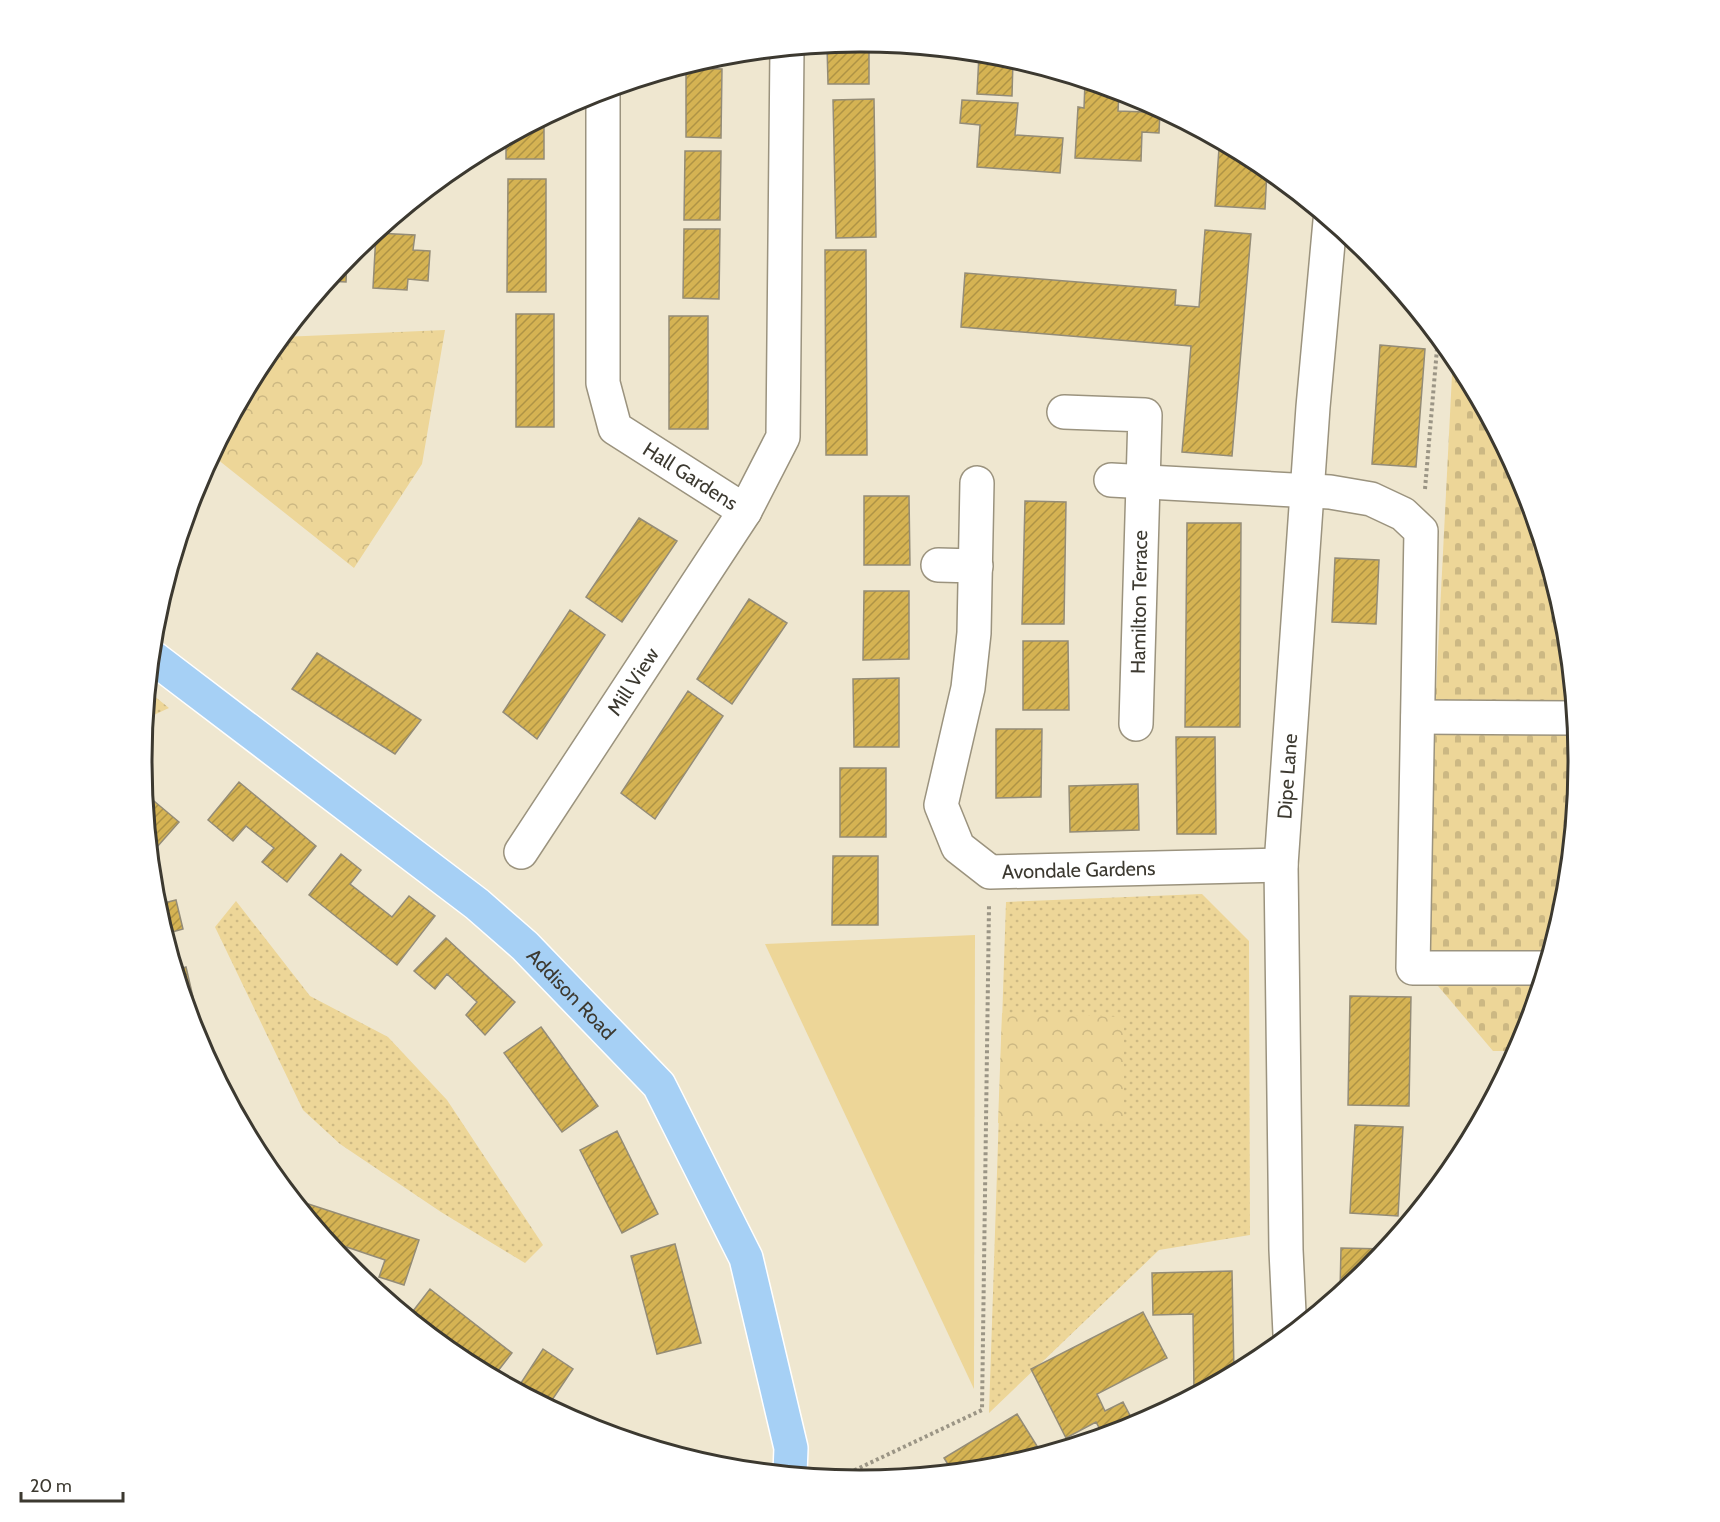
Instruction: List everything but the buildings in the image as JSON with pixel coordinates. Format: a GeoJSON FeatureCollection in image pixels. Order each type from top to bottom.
{"type":"FeatureCollection","features":[{"type":"Feature","properties":{"kind":"main road","name":"Addison Road"},"geometry":{"type":"LineString","coordinates":[[159,662],[477,904],[525,946],[659,1085],[746,1258],[791,1448],[790,1465]]}},
{"type":"Feature","properties":{"kind":"street","name":"Hall Gardens"},"geometry":{"type":"LineString","coordinates":[[603,101],[603,383],[615,428],[745,511],[783,436],[787,57]]}},
{"type":"Feature","properties":{"kind":"street","name":"Dipe Lane"},"geometry":{"type":"LineString","coordinates":[[1290,1324],[1286,1250],[1281,865],[1307,489],[1329,230]]}},
{"type":"Feature","properties":{"kind":"street","name":"Hamilton Terrace"},"geometry":{"type":"LineString","coordinates":[[1064,412],[1145,415],[1127,480],[1137,724]]}},
{"type":"Feature","properties":{"kind":"street"},"geometry":{"type":"LineString","coordinates":[[1127,480],[1307,489],[1371,499],[1403,514],[1421,531],[1413,968],[1537,968]]}},
{"type":"Feature","properties":{"kind":"street","name":"Avondale Gardens"},"geometry":{"type":"LineString","coordinates":[[977,483],[974,633],[968,688],[941,806],[958,848],[990,873],[1281,865]]}},
{"type":"Feature","properties":{"kind":"street","name":"Mill View"},"geometry":{"type":"LineString","coordinates":[[521,852],[745,511]]}},
{"type":"Feature","properties":{"kind":"street"},"geometry":{"type":"LineString","coordinates":[[939,566],[975,566]]}},
{"type":"Feature","properties":{"kind":"street"},"geometry":{"type":"LineString","coordinates":[[1418,717],[1567,718]]}},
{"type":"Feature","properties":{"kind":"path"},"geometry":{"type":"LineString","coordinates":[[1421,531],[1437,350]]}},
{"type":"Feature","properties":{"kind":"path"},"geometry":{"type":"LineString","coordinates":[[855,1470],[982,1410],[990,873]]}},
{"type":"Feature","properties":{"kind":"green space"},"geometry":{"type":"Polygon","coordinates":[[[445,330],[422,464],[354,568],[219,461],[246,407],[293,337],[445,330]]]}},
{"type":"Feature","properties":{"kind":"green space"},"geometry":{"type":"Polygon","coordinates":[[[1452,372],[1474,407],[1515,490],[1544,578],[1555,623],[1567,715],[1567,807],[1555,899],[1544,944],[1531,989],[1506,1051],[1493,1051],[1422,967],[1452,372]]]}},
{"type":"Feature","properties":{"kind":"green space"},"geometry":{"type":"Polygon","coordinates":[[[155,697],[169,708],[153,715],[155,697]]]}},
{"type":"Feature","properties":{"kind":"green space"},"geometry":{"type":"Polygon","coordinates":[[[1202,894],[1249,941],[1250,1235],[1159,1250],[989,1413],[1006,902],[1202,894]]]}},
{"type":"Feature","properties":{"kind":"green space"},"geometry":{"type":"Polygon","coordinates":[[[236,901],[310,996],[388,1037],[447,1100],[543,1245],[525,1263],[441,1212],[340,1144],[303,1110],[215,927],[236,901]]]}},
{"type":"Feature","properties":{"kind":"green space"},"geometry":{"type":"Polygon","coordinates":[[[975,935],[974,1389],[765,944],[975,935]]]}},
{"type":"Feature","properties":{"kind":"green space"},"geometry":{"type":"Polygon","coordinates":[[[1002,1013],[1124,1017],[1124,1122],[998,1123],[1002,1013]]]}}]}
